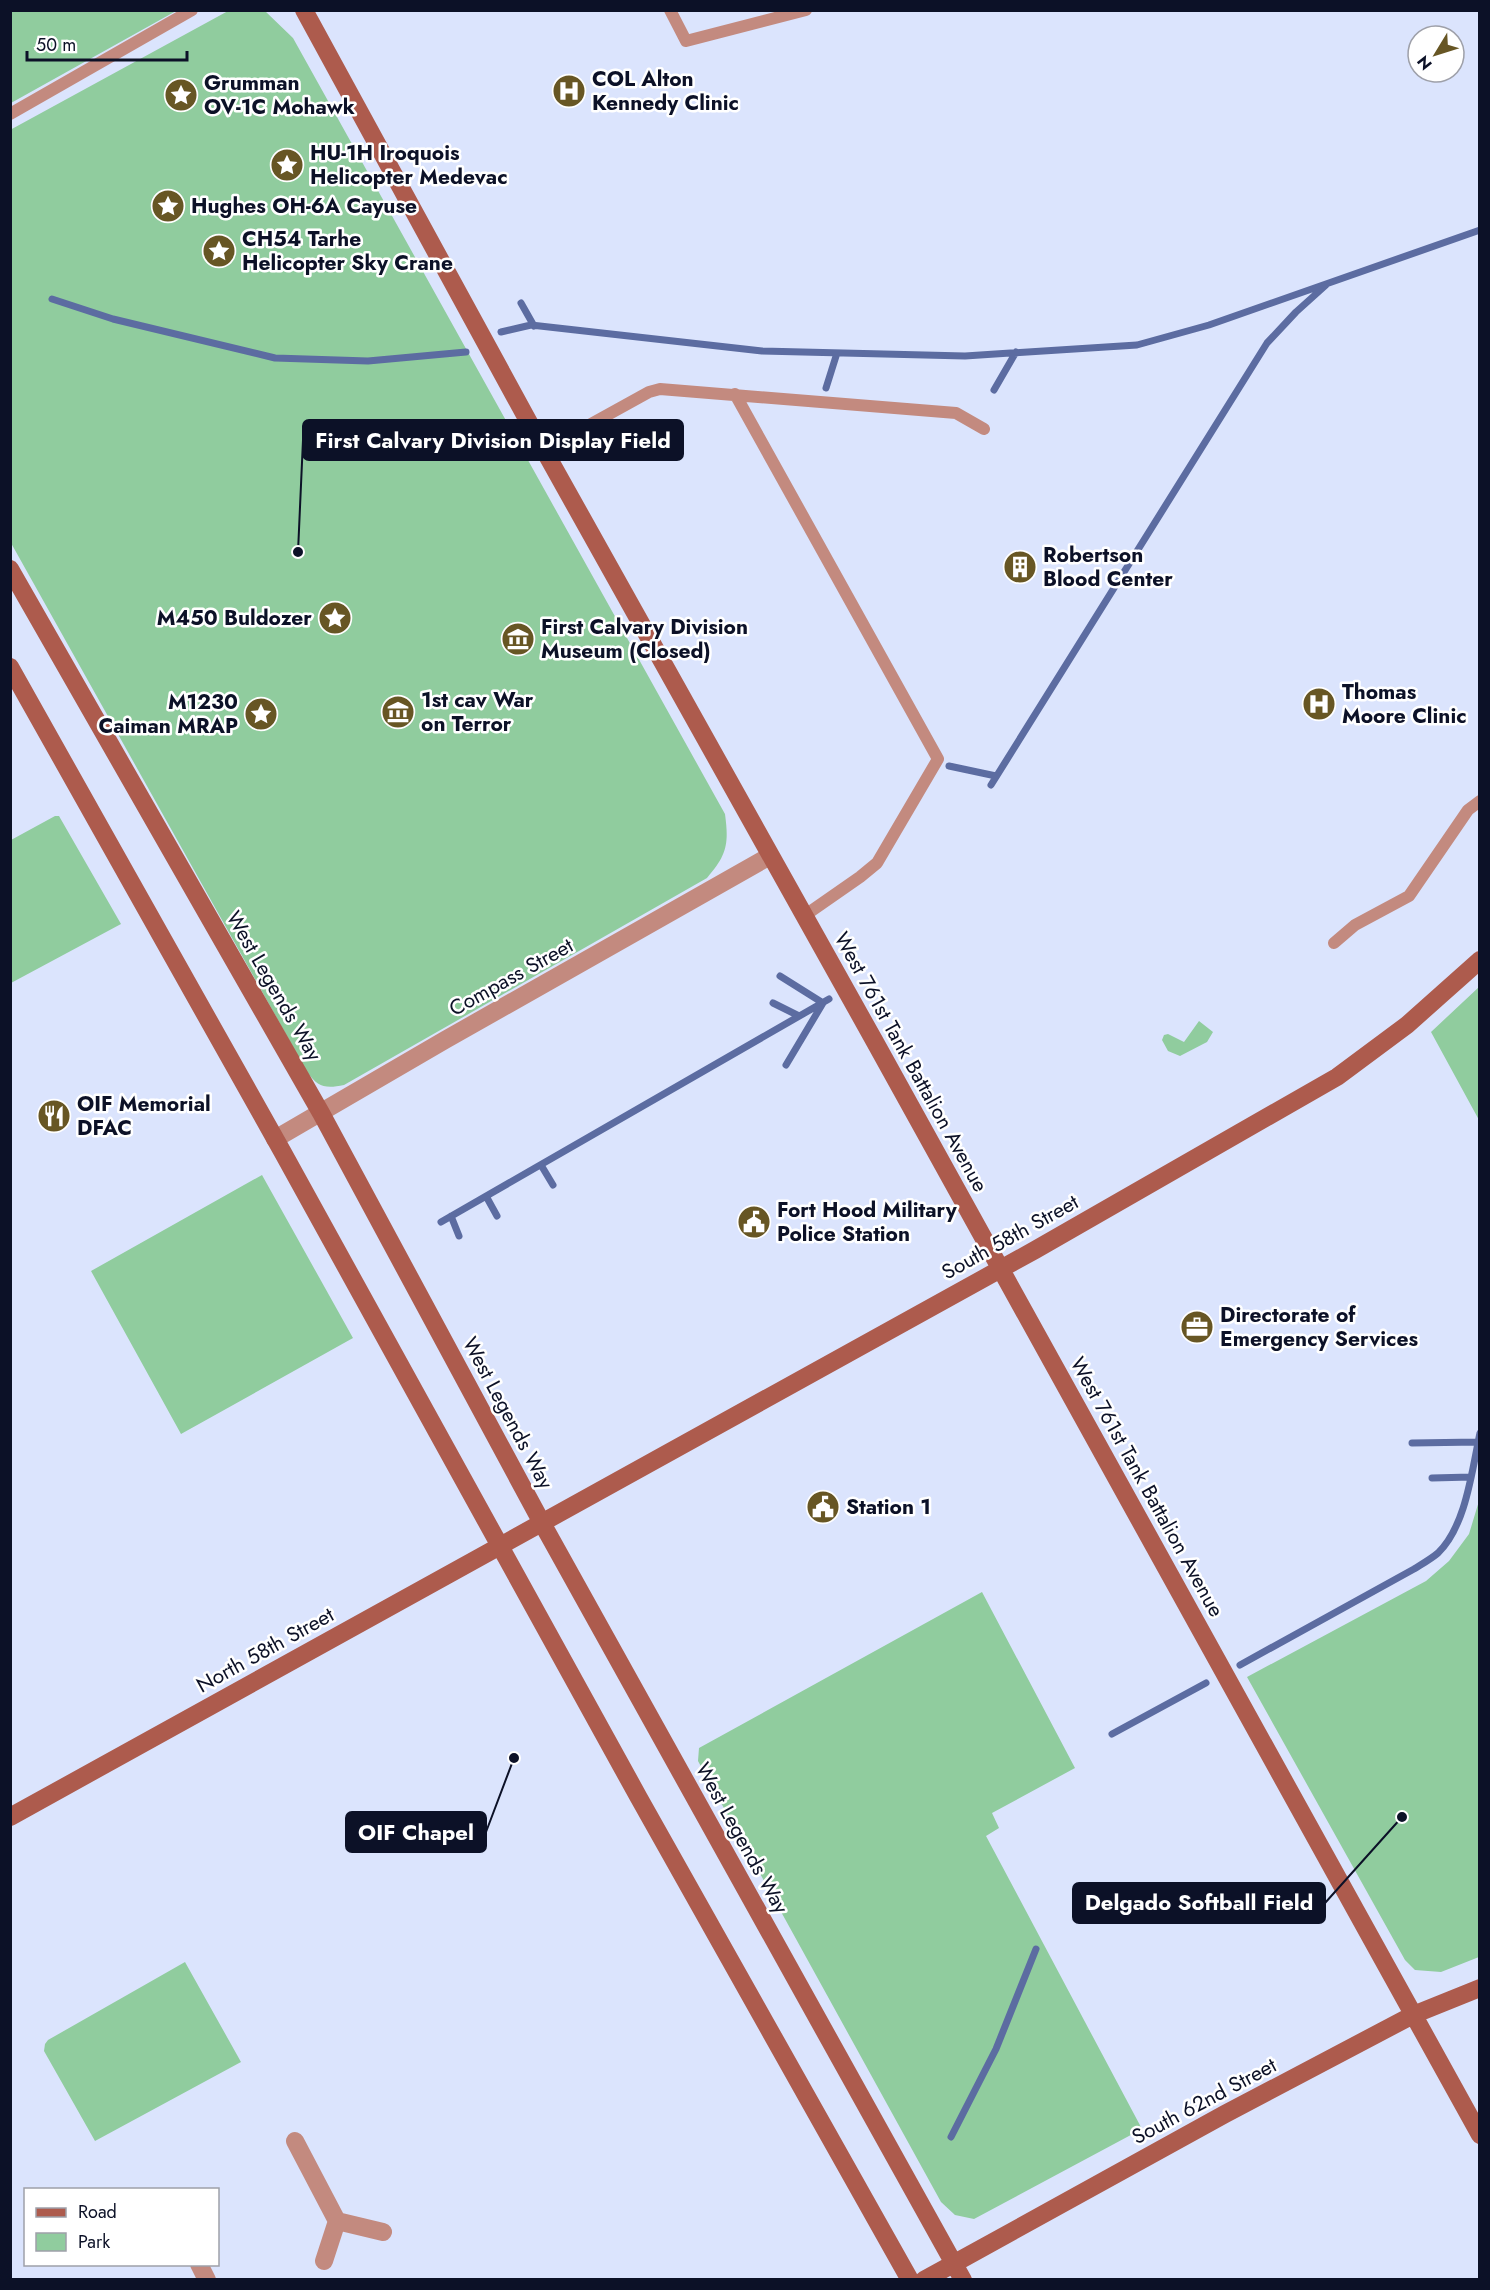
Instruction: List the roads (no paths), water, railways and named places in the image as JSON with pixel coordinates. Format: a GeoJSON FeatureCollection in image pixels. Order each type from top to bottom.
{"type":"FeatureCollection","features":[{"type":"Feature","properties":{"kind":"street","name":"West 761st Tank Battalion Avenue"},"geometry":{"type":"LineString","coordinates":[[304,10],[544,450],[1000,1268],[1479,2135]]}},
{"type":"Feature","properties":{"kind":"street","name":"West Legends Way"},"geometry":{"type":"LineString","coordinates":[[10,569],[321,1113],[542,1523],[963,2280]]}},
{"type":"Feature","properties":{"kind":"street"},"geometry":{"type":"LineString","coordinates":[[10,667],[910,2280]]}},
{"type":"Feature","properties":{"kind":"street","name":"Compass Street"},"geometry":{"type":"LineString","coordinates":[[275,1139],[455,1034],[770,856]]}},
{"type":"Feature","properties":{"kind":"street","name":"South 58th Street"},"geometry":{"type":"LineString","coordinates":[[542,1523],[1208,1152],[1337,1077],[1407,1025],[1479,960]]}},
{"type":"Feature","properties":{"kind":"street","name":"North 58th Street"},"geometry":{"type":"LineString","coordinates":[[10,1817],[542,1523]]}},
{"type":"Feature","properties":{"kind":"street","name":"South 62nd Street"},"geometry":{"type":"LineString","coordinates":[[924,2280],[1225,2114],[1413,2015],[1479,1988]]}},
{"type":"Feature","properties":{"kind":"street"},"geometry":{"type":"LineString","coordinates":[[295,2141],[337,2221],[324,2261]]}},
{"type":"Feature","properties":{"kind":"street"},"geometry":{"type":"LineString","coordinates":[[337,2221],[383,2232]]}},
{"type":"Feature","properties":{"kind":"street"},"geometry":{"type":"LineString","coordinates":[[200,2266],[207,2280]]}},
{"type":"Feature","properties":{"kind":"lane"},"geometry":{"type":"LineString","coordinates":[[10,114],[192,10]]}},
{"type":"Feature","properties":{"kind":"lane"},"geometry":{"type":"LineString","coordinates":[[670,10],[686,41],[806,10]]}},
{"type":"Feature","properties":{"kind":"lane"},"geometry":{"type":"LineString","coordinates":[[544,450],[649,392],[660,389],[956,413],[984,429]]}},
{"type":"Feature","properties":{"kind":"lane"},"geometry":{"type":"LineString","coordinates":[[735,394],[938,759],[878,863],[804,916]]}},
{"type":"Feature","properties":{"kind":"lane"},"geometry":{"type":"LineString","coordinates":[[1334,943],[1355,926],[1409,896],[1468,810],[1479,801]]}},
{"type":"Feature","properties":{"kind":"waterway"},"geometry":{"type":"LineString","coordinates":[[501,332],[531,325],[762,351],[965,356],[1137,345],[1209,325],[1480,230]]}},
{"type":"Feature","properties":{"kind":"waterway"},"geometry":{"type":"LineString","coordinates":[[991,785],[1267,343],[1326,285]]}},
{"type":"Feature","properties":{"kind":"waterway"},"geometry":{"type":"LineString","coordinates":[[52,299],[113,319],[275,358],[368,361],[466,352]]}},
{"type":"Feature","properties":{"kind":"waterway"},"geometry":{"type":"LineString","coordinates":[[521,303],[534,326]]}},
{"type":"Feature","properties":{"kind":"waterway"},"geometry":{"type":"LineString","coordinates":[[994,390],[1016,352]]}},
{"type":"Feature","properties":{"kind":"waterway"},"geometry":{"type":"LineString","coordinates":[[826,388],[837,353]]}},
{"type":"Feature","properties":{"kind":"waterway"},"geometry":{"type":"LineString","coordinates":[[949,766],[996,776]]}},
{"type":"Feature","properties":{"kind":"waterway"},"geometry":{"type":"LineString","coordinates":[[780,976],[823,1003],[786,1065]]}},
{"type":"Feature","properties":{"kind":"waterway"},"geometry":{"type":"LineString","coordinates":[[441,1222],[829,999]]}},
{"type":"Feature","properties":{"kind":"waterway"},"geometry":{"type":"LineString","coordinates":[[773,1003],[799,1016]]}},
{"type":"Feature","properties":{"kind":"waterway"},"geometry":{"type":"LineString","coordinates":[[541,1165],[553,1185]]}},
{"type":"Feature","properties":{"kind":"waterway"},"geometry":{"type":"LineString","coordinates":[[486,1196],[497,1216]]}},
{"type":"Feature","properties":{"kind":"waterway"},"geometry":{"type":"LineString","coordinates":[[451,1216],[459,1236]]}},
{"type":"Feature","properties":{"kind":"waterway"},"geometry":{"type":"LineString","coordinates":[[1240,1665],[1414,1569],[1438,1553],[1448,1542],[1461,1513],[1471,1480],[1480,1433]]}},
{"type":"Feature","properties":{"kind":"waterway"},"geometry":{"type":"LineString","coordinates":[[1412,1443],[1478,1442]]}},
{"type":"Feature","properties":{"kind":"waterway"},"geometry":{"type":"LineString","coordinates":[[1432,1478],[1471,1477]]}},
{"type":"Feature","properties":{"kind":"waterway"},"geometry":{"type":"LineString","coordinates":[[1112,1734],[1206,1683]]}},
{"type":"Feature","properties":{"kind":"waterway"},"geometry":{"type":"LineString","coordinates":[[951,2137],[996,2049],[1036,1949]]}},
{"type":"Feature","properties":{"kind":"place","name":"COL Alton Kennedy Clinic"},"geometry":{"type":"Point","coordinates":[569,91]}},
{"type":"Feature","properties":{"kind":"place","name":"Grumman OV-1C Mohawk"},"geometry":{"type":"Point","coordinates":[181,95]}},
{"type":"Feature","properties":{"kind":"place","name":"HU-1H Iroquois Helicopter Medevac"},"geometry":{"type":"Point","coordinates":[287,165]}},
{"type":"Feature","properties":{"kind":"place","name":"Hughes OH-6A Cayuse"},"geometry":{"type":"Point","coordinates":[168,206]}},
{"type":"Feature","properties":{"kind":"place","name":"CH54 Tarhe Helicopter Sky Crane"},"geometry":{"type":"Point","coordinates":[219,251]}},
{"type":"Feature","properties":{"kind":"place","name":"First Calvary Division Display Field"},"geometry":{"type":"Point","coordinates":[298,552]}},
{"type":"Feature","properties":{"kind":"place","name":"Robertson Blood Center"},"geometry":{"type":"Point","coordinates":[1020,567]}},
{"type":"Feature","properties":{"kind":"place","name":"M450 Buldozer"},"geometry":{"type":"Point","coordinates":[335,618]}},
{"type":"Feature","properties":{"kind":"place","name":"First Calvary Division Museum (Closed)"},"geometry":{"type":"Point","coordinates":[518,639]}},
{"type":"Feature","properties":{"kind":"place","name":"Thomas Moore Clinic"},"geometry":{"type":"Point","coordinates":[1319,704]}},
{"type":"Feature","properties":{"kind":"place","name":"1st cav War on Terror"},"geometry":{"type":"Point","coordinates":[398,712]}},
{"type":"Feature","properties":{"kind":"place","name":"M1230 Caiman MRAP"},"geometry":{"type":"Point","coordinates":[261,714]}},
{"type":"Feature","properties":{"kind":"place","name":"OIF Memorial DFAC"},"geometry":{"type":"Point","coordinates":[54,1116]}},
{"type":"Feature","properties":{"kind":"place","name":"Fort Hood Military Police Station"},"geometry":{"type":"Point","coordinates":[754,1222]}},
{"type":"Feature","properties":{"kind":"place","name":"Directorate of Emergency Services"},"geometry":{"type":"Point","coordinates":[1197,1327]}},
{"type":"Feature","properties":{"kind":"place","name":"Station 1"},"geometry":{"type":"Point","coordinates":[823,1507]}},
{"type":"Feature","properties":{"kind":"place","name":"OIF Chapel"},"geometry":{"type":"Point","coordinates":[514,1758]}},
{"type":"Feature","properties":{"kind":"place","name":"Delgado Softball Field"},"geometry":{"type":"Point","coordinates":[1402,1817]}}]}
